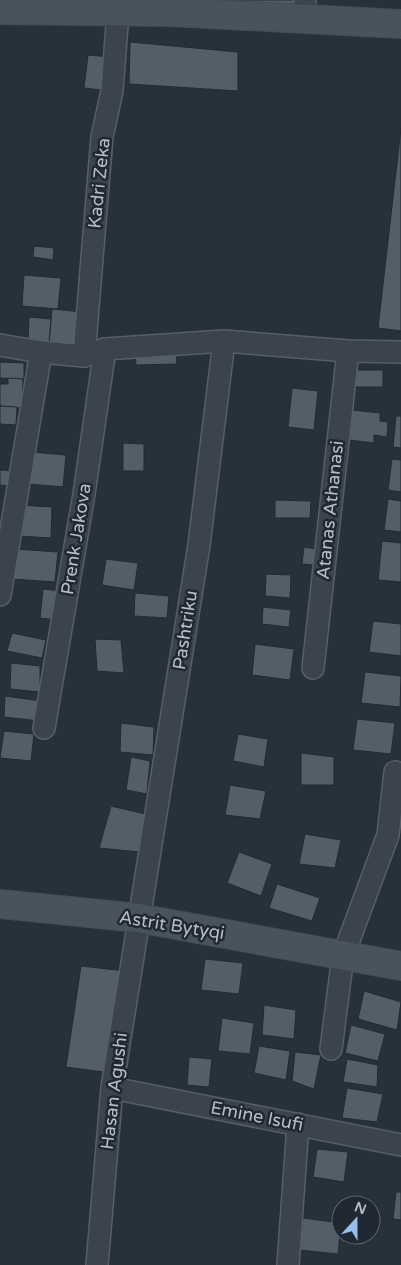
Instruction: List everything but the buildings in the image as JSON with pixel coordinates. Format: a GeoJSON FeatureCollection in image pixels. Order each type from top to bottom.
{"type":"FeatureCollection","features":[{"type":"Feature","properties":{"kind":"street"},"geometry":{"type":"LineString","coordinates":[[0,10],[28,5],[118,12],[172,6],[306,10],[401,24]]}},
{"type":"Feature","properties":{"kind":"street","name":"Kadri Zeka"},"geometry":{"type":"LineString","coordinates":[[84,356],[102,137],[112,91],[118,12]]}},
{"type":"Feature","properties":{"kind":"street"},"geometry":{"type":"LineString","coordinates":[[0,345],[41,352],[84,356],[104,350],[224,341],[348,351],[401,352]]}},
{"type":"Feature","properties":{"kind":"street","name":"Pashtriku"},"geometry":{"type":"LineString","coordinates":[[138,918],[199,545],[224,341]]}},
{"type":"Feature","properties":{"kind":"street","name":"Prenk Jakova"},"geometry":{"type":"LineString","coordinates":[[44,728],[84,494],[104,350]]}},
{"type":"Feature","properties":{"kind":"street","name":"Atanas Athanasi"},"geometry":{"type":"LineString","coordinates":[[313,668],[348,351]]}},
{"type":"Feature","properties":{"kind":"street"},"geometry":{"type":"LineString","coordinates":[[0,595],[41,352]]}},
{"type":"Feature","properties":{"kind":"street"},"geometry":{"type":"LineString","coordinates":[[332,1050],[343,956],[388,835],[395,772]]}},
{"type":"Feature","properties":{"kind":"street","name":"Astrit Bytyqi"},"geometry":{"type":"LineString","coordinates":[[0,904],[138,918],[401,966]]}},
{"type":"Feature","properties":{"kind":"street","name":"Hasan Agushi"},"geometry":{"type":"LineString","coordinates":[[98,1265],[112,1088],[138,918]]}},
{"type":"Feature","properties":{"kind":"street","name":"Emine Isufi"},"geometry":{"type":"LineString","coordinates":[[112,1088],[401,1145]]}},
{"type":"Feature","properties":{"kind":"street"},"geometry":{"type":"LineString","coordinates":[[288,1265],[298,1124]]}}]}
